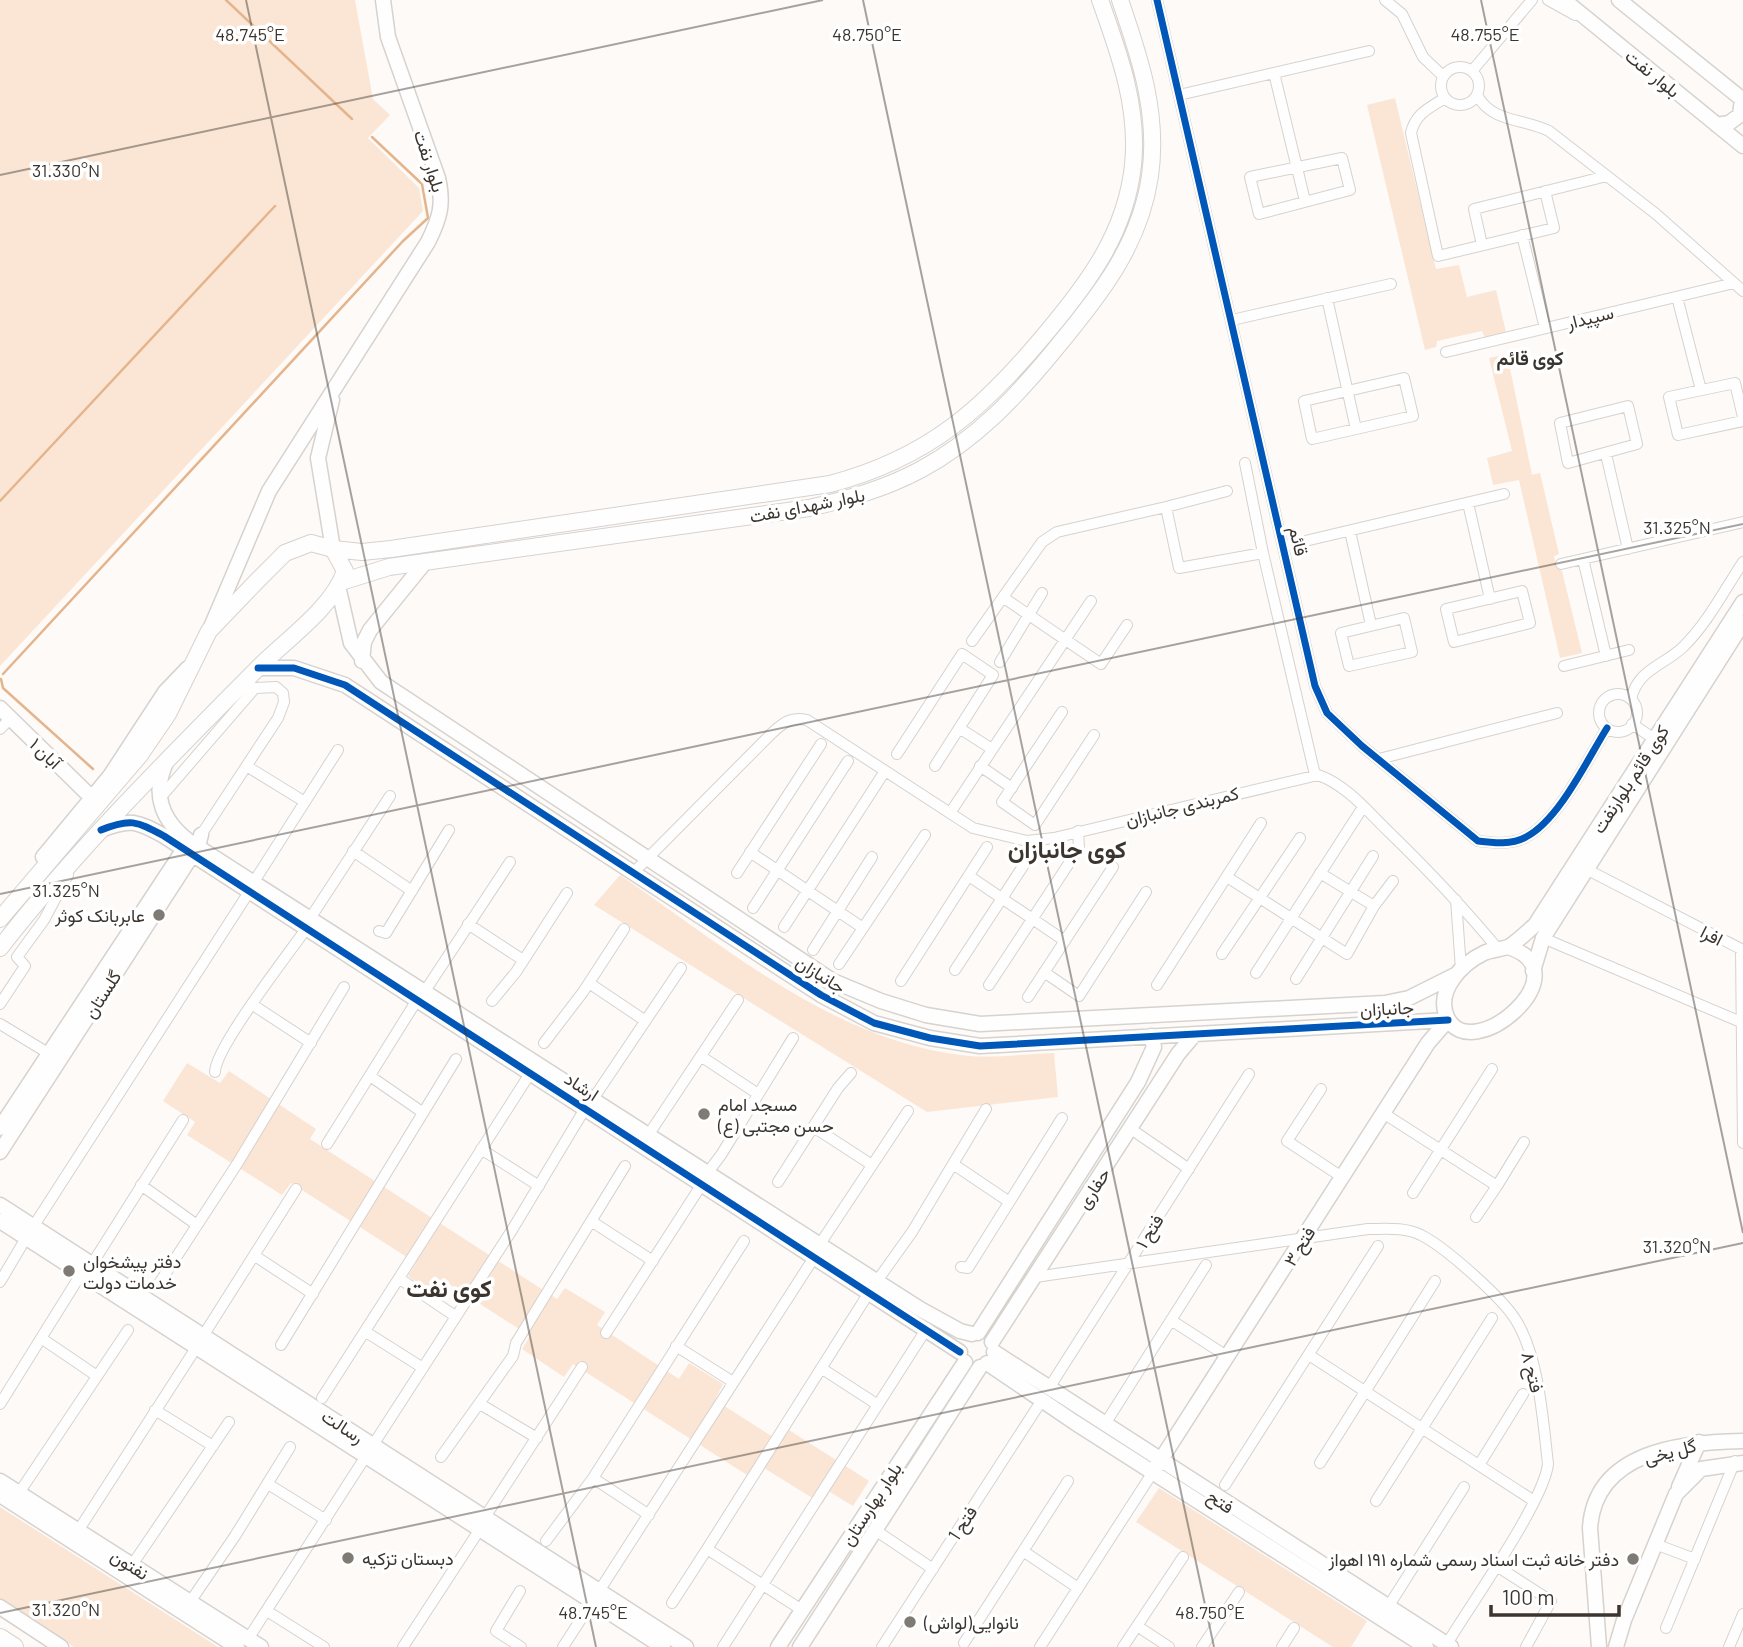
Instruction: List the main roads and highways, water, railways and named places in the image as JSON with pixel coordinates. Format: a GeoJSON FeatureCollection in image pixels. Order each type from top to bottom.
{"type":"FeatureCollection","features":[{"type":"Feature","properties":{"kind":"highway"},"geometry":{"type":"LineString","coordinates":[[0,1638],[14,1647]]}},
{"type":"Feature","properties":{"kind":"main road","name":"بلوار شهدای نفت"},"geometry":{"type":"LineString","coordinates":[[0,919],[141,755],[168,714],[209,631],[293,548],[311,542],[333,549],[362,552],[391,549],[830,484],[875,470],[952,427],[1012,376],[1075,299],[1106,253],[1122,214],[1133,163],[1131,103],[1100,0]]}},
{"type":"Feature","properties":{"kind":"main road","name":"بلوار شهدای نفت"},"geometry":{"type":"LineString","coordinates":[[340,584],[389,567],[714,522],[847,499],[871,492],[919,471],[984,427],[1033,377],[1101,293],[1124,257],[1141,215],[1150,174],[1151,119],[1141,62],[1119,0]]}},
{"type":"Feature","properties":{"kind":"main road"},"geometry":{"type":"LineString","coordinates":[[0,948],[101,830],[258,668],[306,624],[340,584],[345,571],[333,549]]}},
{"type":"Feature","properties":{"kind":"waterway"},"geometry":{"type":"LineString","coordinates":[[226,0],[352,119]]}},
{"type":"Feature","properties":{"kind":"waterway"},"geometry":{"type":"LineString","coordinates":[[3,674],[403,241],[428,218],[422,184],[372,137]]}},
{"type":"Feature","properties":{"kind":"waterway"},"geometry":{"type":"LineString","coordinates":[[0,501],[275,206]]}},
{"type":"Feature","properties":{"kind":"waterway"},"geometry":{"type":"LineString","coordinates":[[1,679],[3,688],[93,769]]}},
{"type":"Feature","properties":{"kind":"place","name":"عابربانک کوثر"},"geometry":{"type":"Point","coordinates":[159,915]}},
{"type":"Feature","properties":{"kind":"place","name":"مسجد امام حسن مجتبی (ع)"},"geometry":{"type":"Point","coordinates":[704,1114]}},
{"type":"Feature","properties":{"kind":"place","name":"دفتر پیشخوان خدمات دولت"},"geometry":{"type":"Point","coordinates":[69,1271]}},
{"type":"Feature","properties":{"kind":"place","name":"دبستان تزکیه"},"geometry":{"type":"Point","coordinates":[348,1558]}},
{"type":"Feature","properties":{"kind":"place","name":"دفتر خانه ثبت اسناد رسمی شماره ۱۹۱ اهواز"},"geometry":{"type":"Point","coordinates":[1633,1559]}},
{"type":"Feature","properties":{"kind":"place","name":"نانوایى(لواش)"},"geometry":{"type":"Point","coordinates":[910,1622]}},
{"type":"Feature","properties":{"kind":"district","name":"کوی قائم"},"geometry":{"type":"Point","coordinates":[1530,357]}},
{"type":"Feature","properties":{"kind":"district","name":"کوی جانبازان"},"geometry":{"type":"Point","coordinates":[1067,848]}},
{"type":"Feature","properties":{"kind":"district","name":"کوی نفت"},"geometry":{"type":"Point","coordinates":[449,1287]}}]}
